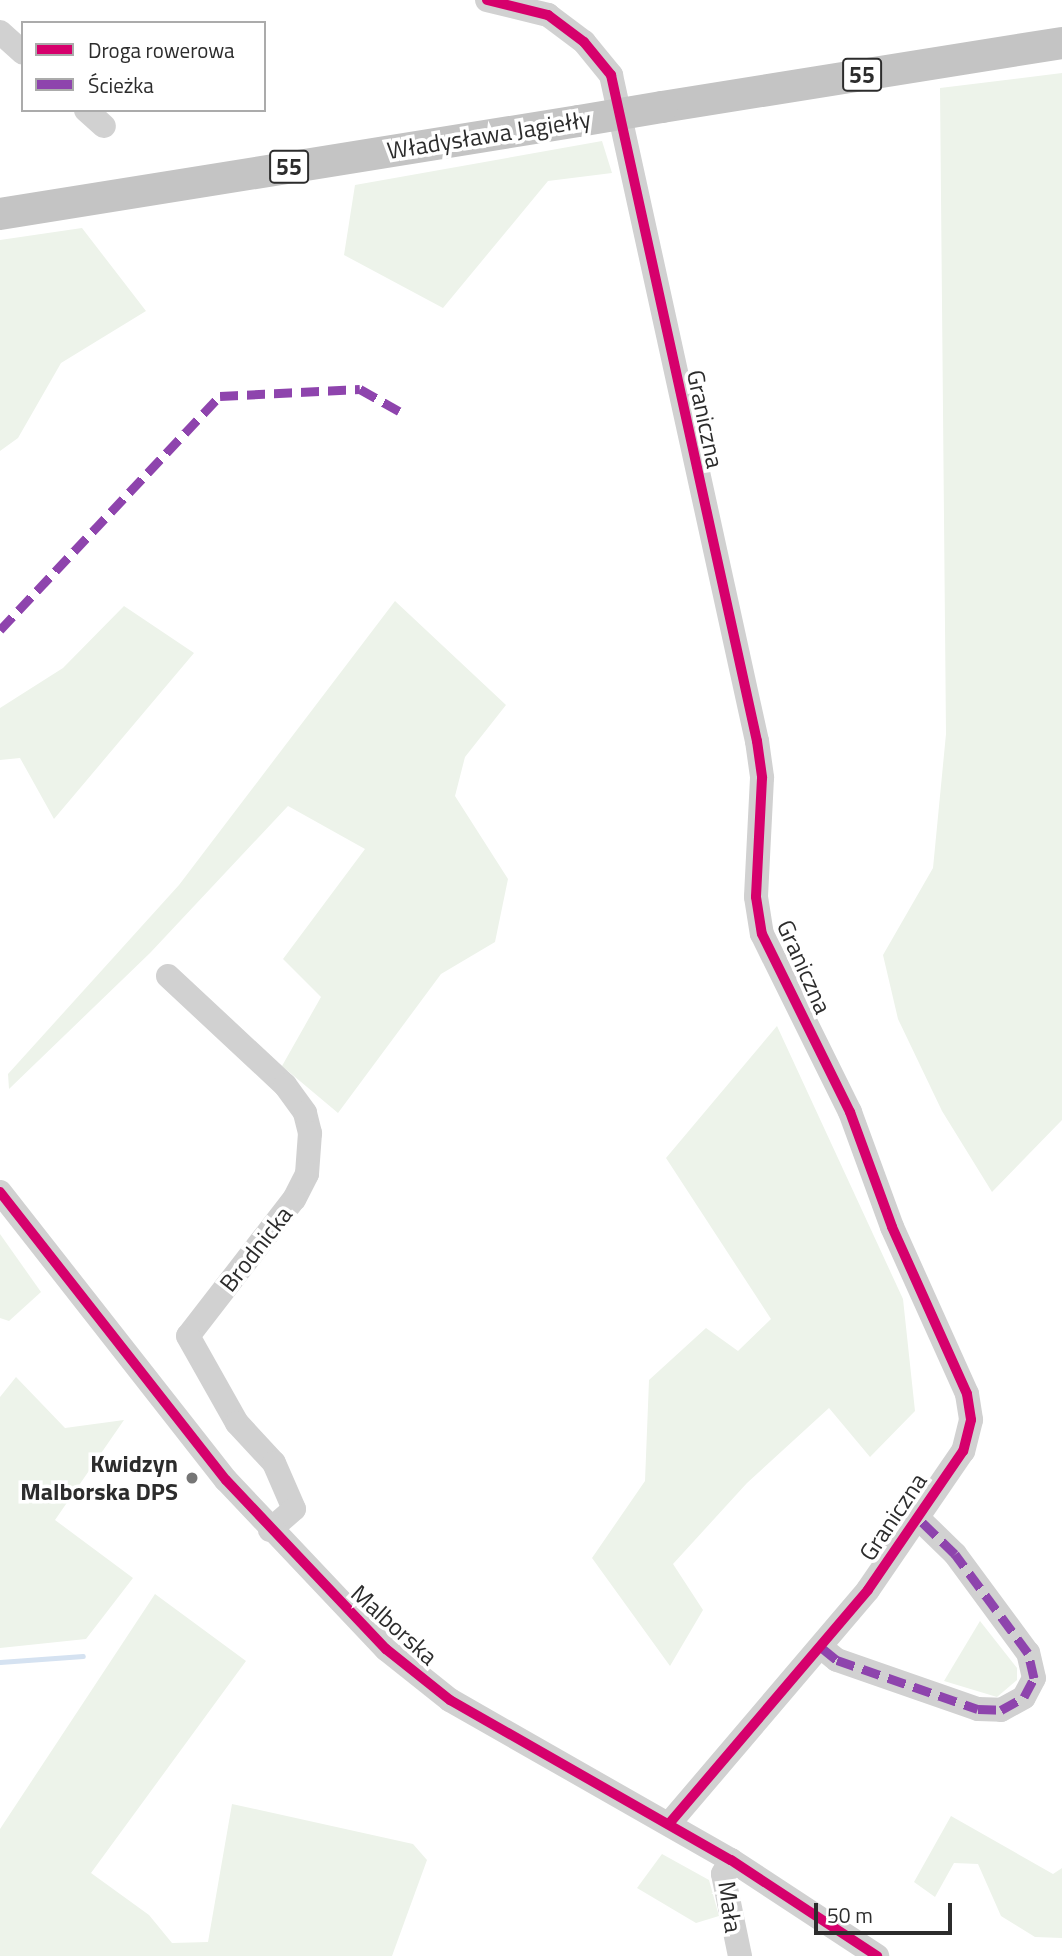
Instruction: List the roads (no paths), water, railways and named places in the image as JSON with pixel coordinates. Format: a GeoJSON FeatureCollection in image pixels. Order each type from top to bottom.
{"type":"FeatureCollection","features":[{"type":"Feature","properties":{"kind":"main road","name":"Władysława Jagiełły"},"geometry":{"type":"LineString","coordinates":[[0,214],[1062,43]]}},
{"type":"Feature","properties":{"kind":"street","name":"Graniczna"},"geometry":{"type":"LineString","coordinates":[[487,0],[528,7],[570,29],[602,62],[619,99],[757,741],[762,778],[756,897],[762,934],[850,1111],[892,1227],[967,1394],[971,1420],[963,1451],[918,1518],[822,1648],[669,1824]]}},
{"type":"Feature","properties":{"kind":"street"},"geometry":{"type":"LineString","coordinates":[[0,33],[21,51]]}},
{"type":"Feature","properties":{"kind":"street","name":"Brodnicka"},"geometry":{"type":"LineString","coordinates":[[168,976],[285,1085],[305,1114],[310,1133],[307,1174],[294,1199],[188,1336],[237,1423],[274,1463],[294,1509],[270,1530]]}},
{"type":"Feature","properties":{"kind":"street","name":"Malborska"},"geometry":{"type":"LineString","coordinates":[[0,1192],[121,1352],[270,1530],[346,1613],[450,1700],[730,1860],[877,1956]]}},
{"type":"Feature","properties":{"kind":"street"},"geometry":{"type":"LineString","coordinates":[[822,1648],[837,1660],[978,1709],[1001,1710],[1024,1697],[1034,1678],[1028,1653],[955,1554],[918,1518]]}},
{"type":"Feature","properties":{"kind":"street","name":"Mała"},"geometry":{"type":"LineString","coordinates":[[730,1860],[723,1874],[740,1956]]}},
{"type":"Feature","properties":{"kind":"waterway"},"geometry":{"type":"LineString","coordinates":[[0,1662],[83,1656]]}},
{"type":"Feature","properties":{"kind":"place","name":"Kwidzyn Malborska DPS"},"geometry":{"type":"Point","coordinates":[192,1478]}}]}
